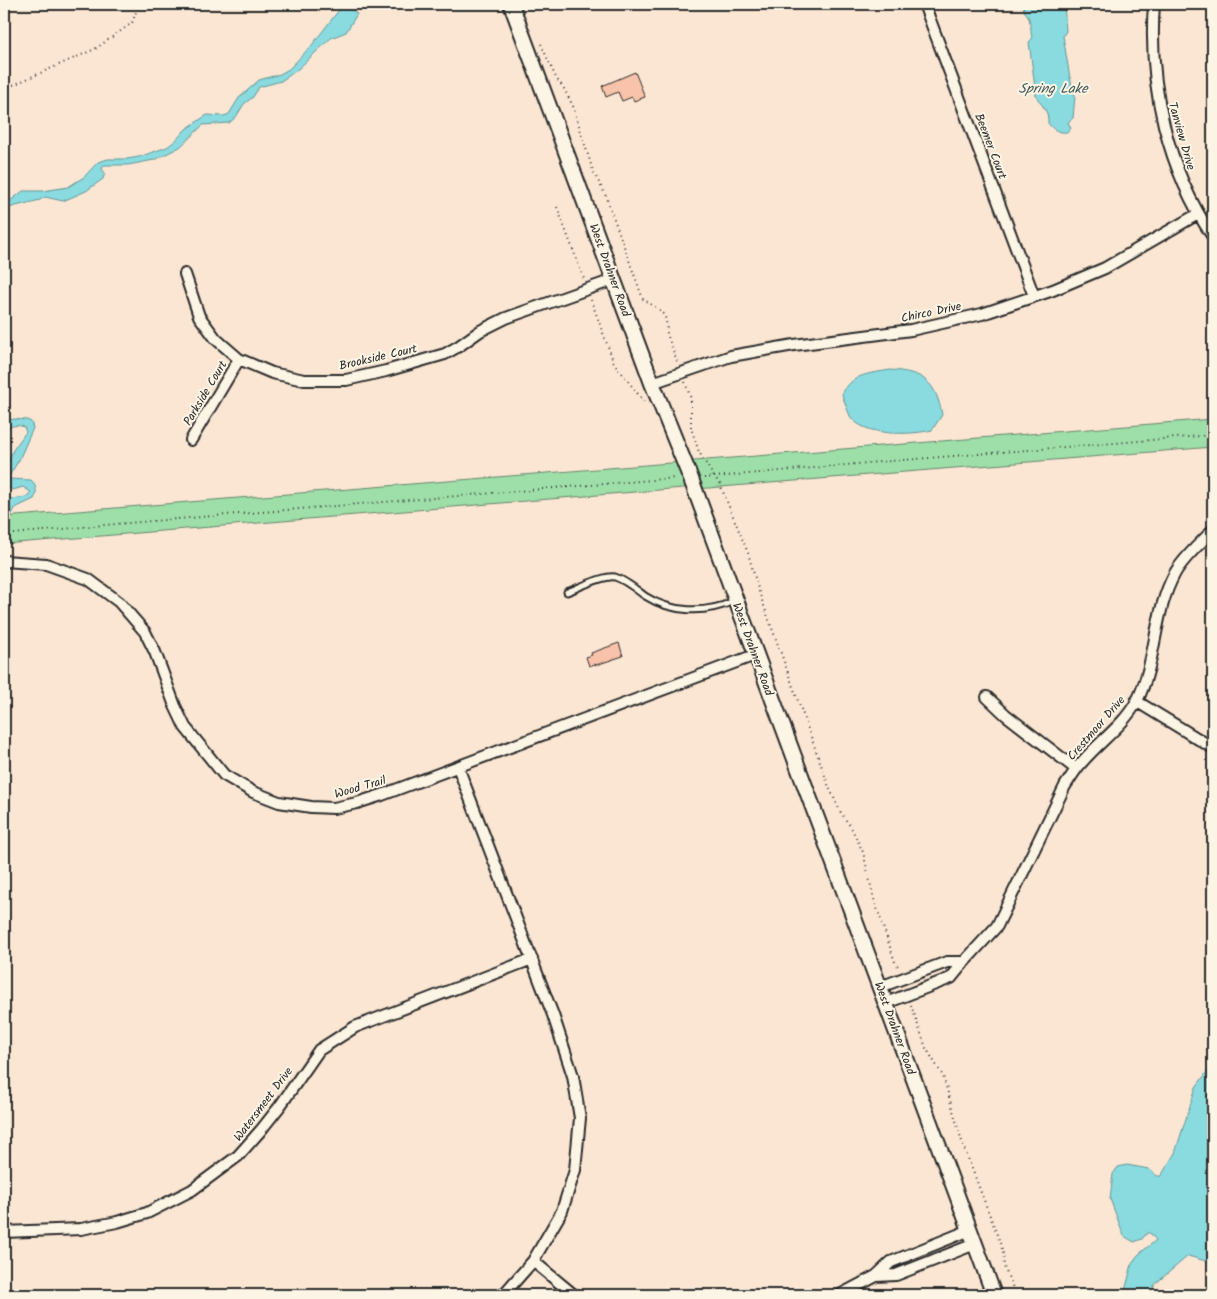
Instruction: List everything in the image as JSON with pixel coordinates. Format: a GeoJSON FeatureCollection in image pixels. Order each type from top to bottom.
{"type":"FeatureCollection","features":[{"type":"Feature","properties":{"kind":"street","name":"West Drahner Road"},"geometry":{"type":"LineString","coordinates":[[511,4],[652,383],[691,479],[994,1295]]}},
{"type":"Feature","properties":{"kind":"street","name":"Beemer Court"},"geometry":{"type":"LineString","coordinates":[[924,4],[1034,296]]}},
{"type":"Feature","properties":{"kind":"street","name":"Tanview Drive"},"geometry":{"type":"LineString","coordinates":[[1154,4],[1152,31],[1154,66],[1161,119],[1179,174],[1198,214],[1213,237]]}},
{"type":"Feature","properties":{"kind":"street","name":"Chirco Drive"},"geometry":{"type":"LineString","coordinates":[[652,383],[731,356],[794,344],[911,330],[982,314],[1105,268],[1198,214]]}},
{"type":"Feature","properties":{"kind":"street","name":"Brookside Court"},"geometry":{"type":"LineString","coordinates":[[185,274],[199,316],[216,339],[240,359],[272,373],[304,380],[346,380],[445,354],[480,330],[506,318],[613,280]]}},
{"type":"Feature","properties":{"kind":"street","name":"Parkside Court"},"geometry":{"type":"LineString","coordinates":[[191,440],[240,359]]}},
{"type":"Feature","properties":{"kind":"street","name":"Crestmoor Drive"},"geometry":{"type":"LineString","coordinates":[[886,1003],[952,978],[997,926],[1076,769],[1125,717],[1136,701],[1145,684],[1159,619],[1167,592],[1176,572],[1213,530]]}},
{"type":"Feature","properties":{"kind":"street","name":"Wood Trail"},"geometry":{"type":"LineString","coordinates":[[4,561],[46,564],[88,579],[119,602],[145,632],[155,652],[174,706],[185,726],[224,775],[253,792],[279,802],[311,807],[334,808],[374,798],[755,655]]}},
{"type":"Feature","properties":{"kind":"street"},"geometry":{"type":"LineString","coordinates":[[988,697],[1006,715],[1076,769]]}},
{"type":"Feature","properties":{"kind":"street"},"geometry":{"type":"LineString","coordinates":[[1136,701],[1213,748]]}},
{"type":"Feature","properties":{"kind":"street"},"geometry":{"type":"LineString","coordinates":[[458,767],[532,959],[573,1076],[580,1118],[575,1170],[562,1211],[533,1261],[503,1295]]}},
{"type":"Feature","properties":{"kind":"street","name":"Watersmeet Drive"},"geometry":{"type":"LineString","coordinates":[[4,1232],[81,1229],[146,1214],[192,1190],[238,1156],[275,1112],[319,1050],[355,1027],[532,959]]}},
{"type":"Feature","properties":{"kind":"street"},"geometry":{"type":"LineString","coordinates":[[880,987],[947,962],[964,962]]}},
{"type":"Feature","properties":{"kind":"street"},"geometry":{"type":"LineString","coordinates":[[840,1295],[876,1276],[896,1275],[972,1237]]}},
{"type":"Feature","properties":{"kind":"street"},"geometry":{"type":"LineString","coordinates":[[533,1261],[574,1295]]}},
{"type":"Feature","properties":{"kind":"lane"},"geometry":{"type":"LineString","coordinates":[[567,592],[603,579],[615,577],[650,599],[667,607],[693,611],[722,606],[735,600]]}},
{"type":"Feature","properties":{"kind":"path"},"geometry":{"type":"LineString","coordinates":[[4,89],[95,49],[132,22],[139,4]]}},
{"type":"Feature","properties":{"kind":"path"},"geometry":{"type":"LineString","coordinates":[[539,38],[556,78],[573,106],[592,171],[605,194],[643,299],[661,311],[666,319],[667,334],[691,399],[691,428],[700,452],[714,477],[720,482],[748,553],[759,592],[829,787],[863,852],[874,899],[894,962],[906,977]]}},
{"type":"Feature","properties":{"kind":"path"},"geometry":{"type":"LineString","coordinates":[[557,207],[614,363],[646,404]]}},
{"type":"Feature","properties":{"kind":"path"},"geometry":{"type":"LineString","coordinates":[[691,479],[1213,435]]}},
{"type":"Feature","properties":{"kind":"path"},"geometry":{"type":"LineString","coordinates":[[4,535],[92,526],[678,478],[675,470]]}},
{"type":"Feature","properties":{"kind":"path"},"geometry":{"type":"LineString","coordinates":[[908,995],[926,1048],[943,1076],[949,1091],[963,1145],[998,1237],[1003,1252],[1004,1267],[1016,1295]]}},
{"type":"Feature","properties":{"kind":"green space"},"geometry":{"type":"Polygon","coordinates":[[[1213,419],[1213,447],[696,489],[695,487],[4,544],[4,517],[1213,419]]]}},
{"type":"Feature","properties":{"kind":"water"},"geometry":{"type":"Polygon","coordinates":[[[342,4],[349,4],[346,5],[357,14],[346,32],[331,38],[297,70],[281,81],[259,87],[253,97],[244,104],[236,117],[229,123],[203,125],[180,147],[154,160],[128,165],[104,165],[102,169],[105,173],[103,179],[86,191],[63,201],[45,197],[4,209],[4,202],[10,201],[23,191],[43,191],[68,187],[84,177],[98,162],[108,159],[139,157],[167,147],[186,129],[207,115],[224,116],[229,114],[239,98],[259,80],[280,74],[289,69],[312,45],[345,5],[342,4]]]}},
{"type":"Feature","properties":{"kind":"water","name":"Spring Lake"},"geometry":{"type":"Polygon","coordinates":[[[1023,4],[1064,4],[1066,31],[1063,36],[1075,96],[1073,118],[1068,122],[1071,128],[1068,132],[1054,129],[1048,123],[1046,110],[1036,95],[1029,42],[1032,39],[1030,24],[1023,4]]]}},
{"type":"Feature","properties":{"kind":"water"},"geometry":{"type":"Polygon","coordinates":[[[890,370],[920,376],[932,387],[942,415],[932,430],[913,433],[876,431],[856,423],[850,416],[842,394],[846,387],[856,378],[890,370]]]}},
{"type":"Feature","properties":{"kind":"water"},"geometry":{"type":"Polygon","coordinates":[[[13,419],[27,420],[31,422],[33,428],[9,479],[31,480],[36,491],[34,499],[15,508],[11,517],[6,511],[4,500],[26,497],[31,492],[23,487],[13,490],[4,485],[4,473],[13,450],[26,432],[24,427],[19,426],[4,430],[4,423],[13,419]]]}},
{"type":"Feature","properties":{"kind":"water"},"geometry":{"type":"Polygon","coordinates":[[[1213,1064],[1213,1263],[1188,1256],[1155,1284],[1150,1295],[1124,1295],[1132,1264],[1138,1255],[1156,1240],[1150,1233],[1134,1242],[1124,1236],[1110,1199],[1113,1174],[1118,1167],[1127,1165],[1149,1169],[1157,1176],[1161,1176],[1175,1153],[1196,1087],[1213,1064]]]}},
{"type":"Feature","properties":{"kind":"building"},"geometry":{"type":"Polygon","coordinates":[[[635,72],[645,97],[634,101],[632,97],[622,101],[618,92],[606,97],[602,86],[635,72]]]}},
{"type":"Feature","properties":{"kind":"building"},"geometry":{"type":"Polygon","coordinates":[[[619,643],[623,656],[589,666],[586,657],[592,655],[591,653],[619,643]]]}}]}
